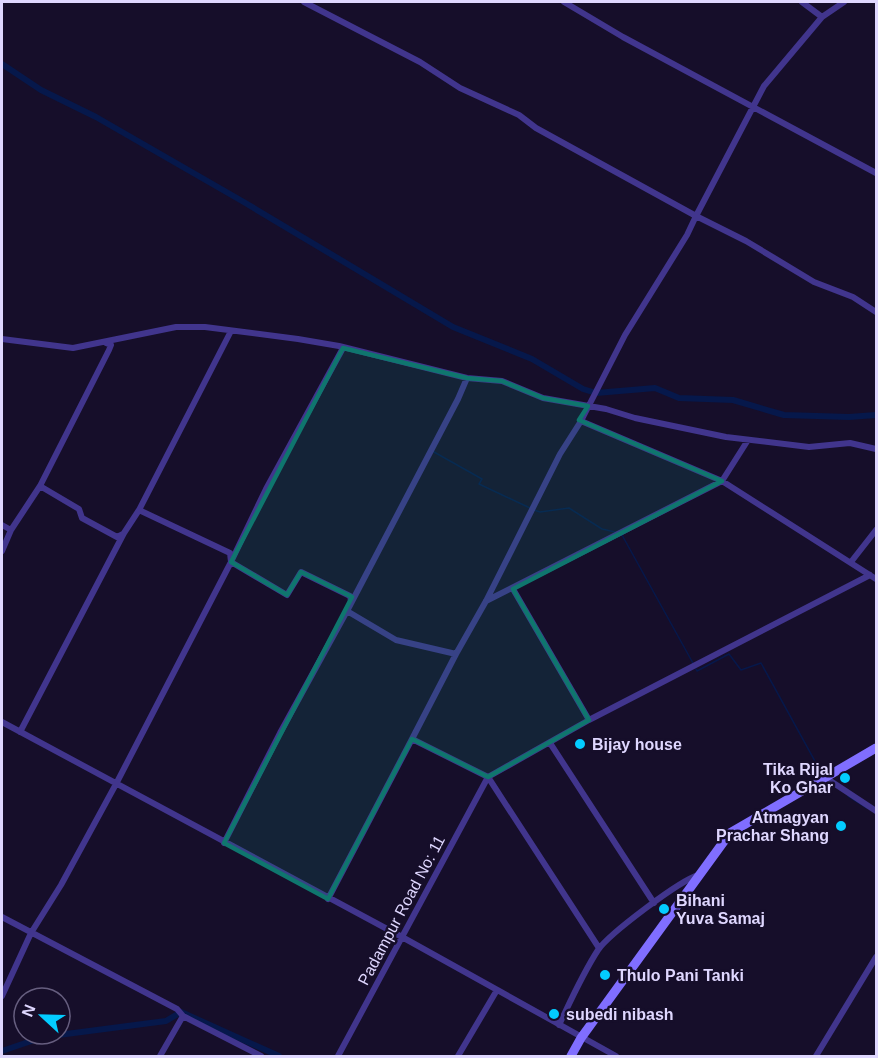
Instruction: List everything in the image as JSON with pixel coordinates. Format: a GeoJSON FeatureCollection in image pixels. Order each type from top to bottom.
{"type":"FeatureCollection","features":[{"type":"Feature","properties":{"kind":"street"},"geometry":{"type":"LineString","coordinates":[[304,2],[420,62],[460,88],[519,115],[536,128],[746,241],[814,282],[853,297],[876,312]]}},
{"type":"Feature","properties":{"kind":"street"},"geometry":{"type":"LineString","coordinates":[[564,2],[623,37],[876,173]]}},
{"type":"Feature","properties":{"kind":"street"},"geometry":{"type":"LineString","coordinates":[[802,2],[822,17]]}},
{"type":"Feature","properties":{"kind":"street"},"geometry":{"type":"LineString","coordinates":[[328,899],[486,601],[560,454],[593,398],[624,335],[687,235],[753,107],[782,63],[811,34],[822,17],[844,2]]}},
{"type":"Feature","properties":{"kind":"street"},"geometry":{"type":"LineString","coordinates":[[2,339],[72,348],[176,327],[231,330],[298,339],[467,378],[501,381],[543,398],[748,440],[809,447],[850,443],[876,449]]}},
{"type":"Feature","properties":{"kind":"street"},"geometry":{"type":"LineString","coordinates":[[20,732],[124,533],[139,510],[231,330]]}},
{"type":"Feature","properties":{"kind":"street"},"geometry":{"type":"LineString","coordinates":[[2,551],[11,530],[40,486],[111,345],[105,343]]}},
{"type":"Feature","properties":{"kind":"street"},"geometry":{"type":"LineString","coordinates":[[2,996],[31,933],[61,885],[116,784],[231,562],[266,489],[343,348]]}},
{"type":"Feature","properties":{"kind":"street"},"geometry":{"type":"LineString","coordinates":[[224,843],[467,378]]}},
{"type":"Feature","properties":{"kind":"street"},"geometry":{"type":"LineString","coordinates":[[488,777],[589,720],[870,577],[851,562],[722,481],[579,424]]}},
{"type":"Feature","properties":{"kind":"street"},"geometry":{"type":"LineString","coordinates":[[486,601],[722,481],[748,440]]}},
{"type":"Feature","properties":{"kind":"street"},"geometry":{"type":"LineString","coordinates":[[40,486],[79,509],[82,518],[117,537],[124,533]]}},
{"type":"Feature","properties":{"kind":"street"},"geometry":{"type":"LineString","coordinates":[[139,510],[230,553],[231,562]]}},
{"type":"Feature","properties":{"kind":"street"},"geometry":{"type":"LineString","coordinates":[[2,525],[11,530]]}},
{"type":"Feature","properties":{"kind":"street"},"geometry":{"type":"LineString","coordinates":[[851,562],[876,530]]}},
{"type":"Feature","properties":{"kind":"street"},"geometry":{"type":"LineString","coordinates":[[231,562],[287,596],[301,572],[350,596],[351,601]]}},
{"type":"Feature","properties":{"kind":"street"},"geometry":{"type":"LineString","coordinates":[[513,589],[589,720]]}},
{"type":"Feature","properties":{"kind":"street"},"geometry":{"type":"LineString","coordinates":[[347,611],[396,640],[456,654]]}},
{"type":"Feature","properties":{"kind":"street"},"geometry":{"type":"LineString","coordinates":[[2,722],[402,937],[616,1056]]}},
{"type":"Feature","properties":{"kind":"street"},"geometry":{"type":"LineString","coordinates":[[412,739],[488,777],[599,948]]}},
{"type":"Feature","properties":{"kind":"street"},"geometry":{"type":"LineString","coordinates":[[550,742],[654,903]]}},
{"type":"Feature","properties":{"kind":"street"},"geometry":{"type":"LineString","coordinates":[[571,1056],[581,1038],[730,833],[876,748]]}},
{"type":"Feature","properties":{"kind":"street","name":"Padampur Road No: 11"},"geometry":{"type":"LineString","coordinates":[[339,1056],[488,777]]}},
{"type":"Feature","properties":{"kind":"street"},"geometry":{"type":"LineString","coordinates":[[825,779],[876,811]]}},
{"type":"Feature","properties":{"kind":"street"},"geometry":{"type":"LineString","coordinates":[[558,1025],[599,948],[654,903],[699,875]]}},
{"type":"Feature","properties":{"kind":"street"},"geometry":{"type":"LineString","coordinates":[[2,917],[261,1056]]}},
{"type":"Feature","properties":{"kind":"street"},"geometry":{"type":"LineString","coordinates":[[816,1056],[876,957]]}},
{"type":"Feature","properties":{"kind":"street"},"geometry":{"type":"LineString","coordinates":[[458,1056],[497,990]]}},
{"type":"Feature","properties":{"kind":"street"},"geometry":{"type":"LineString","coordinates":[[160,1056],[183,1016]]}},
{"type":"Feature","properties":{"kind":"highlighted area"},"geometry":{"type":"Polygon","coordinates":[[[343,348],[467,378],[502,381],[543,398],[588,406],[579,420],[722,481],[513,589],[589,720],[488,777],[412,739],[328,899],[224,843],[352,597],[301,572],[287,595],[231,562],[343,348]]]}},
{"type":"Feature","properties":{"kind":"waterway"},"geometry":{"type":"LineString","coordinates":[[2,64],[41,90],[96,117],[453,327],[532,359],[583,389],[596,393],[655,388],[679,398],[733,400],[784,415],[849,417],[876,415]]}},
{"type":"Feature","properties":{"kind":"waterway"},"geometry":{"type":"LineString","coordinates":[[434,452],[482,479],[479,484],[530,508]]}},
{"type":"Feature","properties":{"kind":"waterway"},"geometry":{"type":"LineString","coordinates":[[534,510],[540,512],[569,508],[602,529],[615,532]]}},
{"type":"Feature","properties":{"kind":"waterway"},"geometry":{"type":"LineString","coordinates":[[622,535],[694,665]]}},
{"type":"Feature","properties":{"kind":"waterway"},"geometry":{"type":"LineString","coordinates":[[696,669],[697,671],[729,654],[741,670],[761,663],[822,774]]}},
{"type":"Feature","properties":{"kind":"waterway"},"geometry":{"type":"LineString","coordinates":[[848,796],[867,808]]}},
{"type":"Feature","properties":{"kind":"waterway"},"geometry":{"type":"LineString","coordinates":[[2,1051],[43,1037],[166,1021],[181,1012],[279,1056]]}},
{"type":"Feature","properties":{"kind":"place","name":"Bijay house"},"geometry":{"type":"Point","coordinates":[580,744]}},
{"type":"Feature","properties":{"kind":"place","name":"Tika Rijal Ko Ghar"},"geometry":{"type":"Point","coordinates":[845,778]}},
{"type":"Feature","properties":{"kind":"place","name":"Atmagyan Prachar Shang"},"geometry":{"type":"Point","coordinates":[841,826]}},
{"type":"Feature","properties":{"kind":"place","name":"Bihani Yuva Samaj"},"geometry":{"type":"Point","coordinates":[664,909]}},
{"type":"Feature","properties":{"kind":"place","name":"Thulo Pani Tanki"},"geometry":{"type":"Point","coordinates":[605,975]}},
{"type":"Feature","properties":{"kind":"place","name":"subedi nibash"},"geometry":{"type":"Point","coordinates":[554,1014]}}]}
